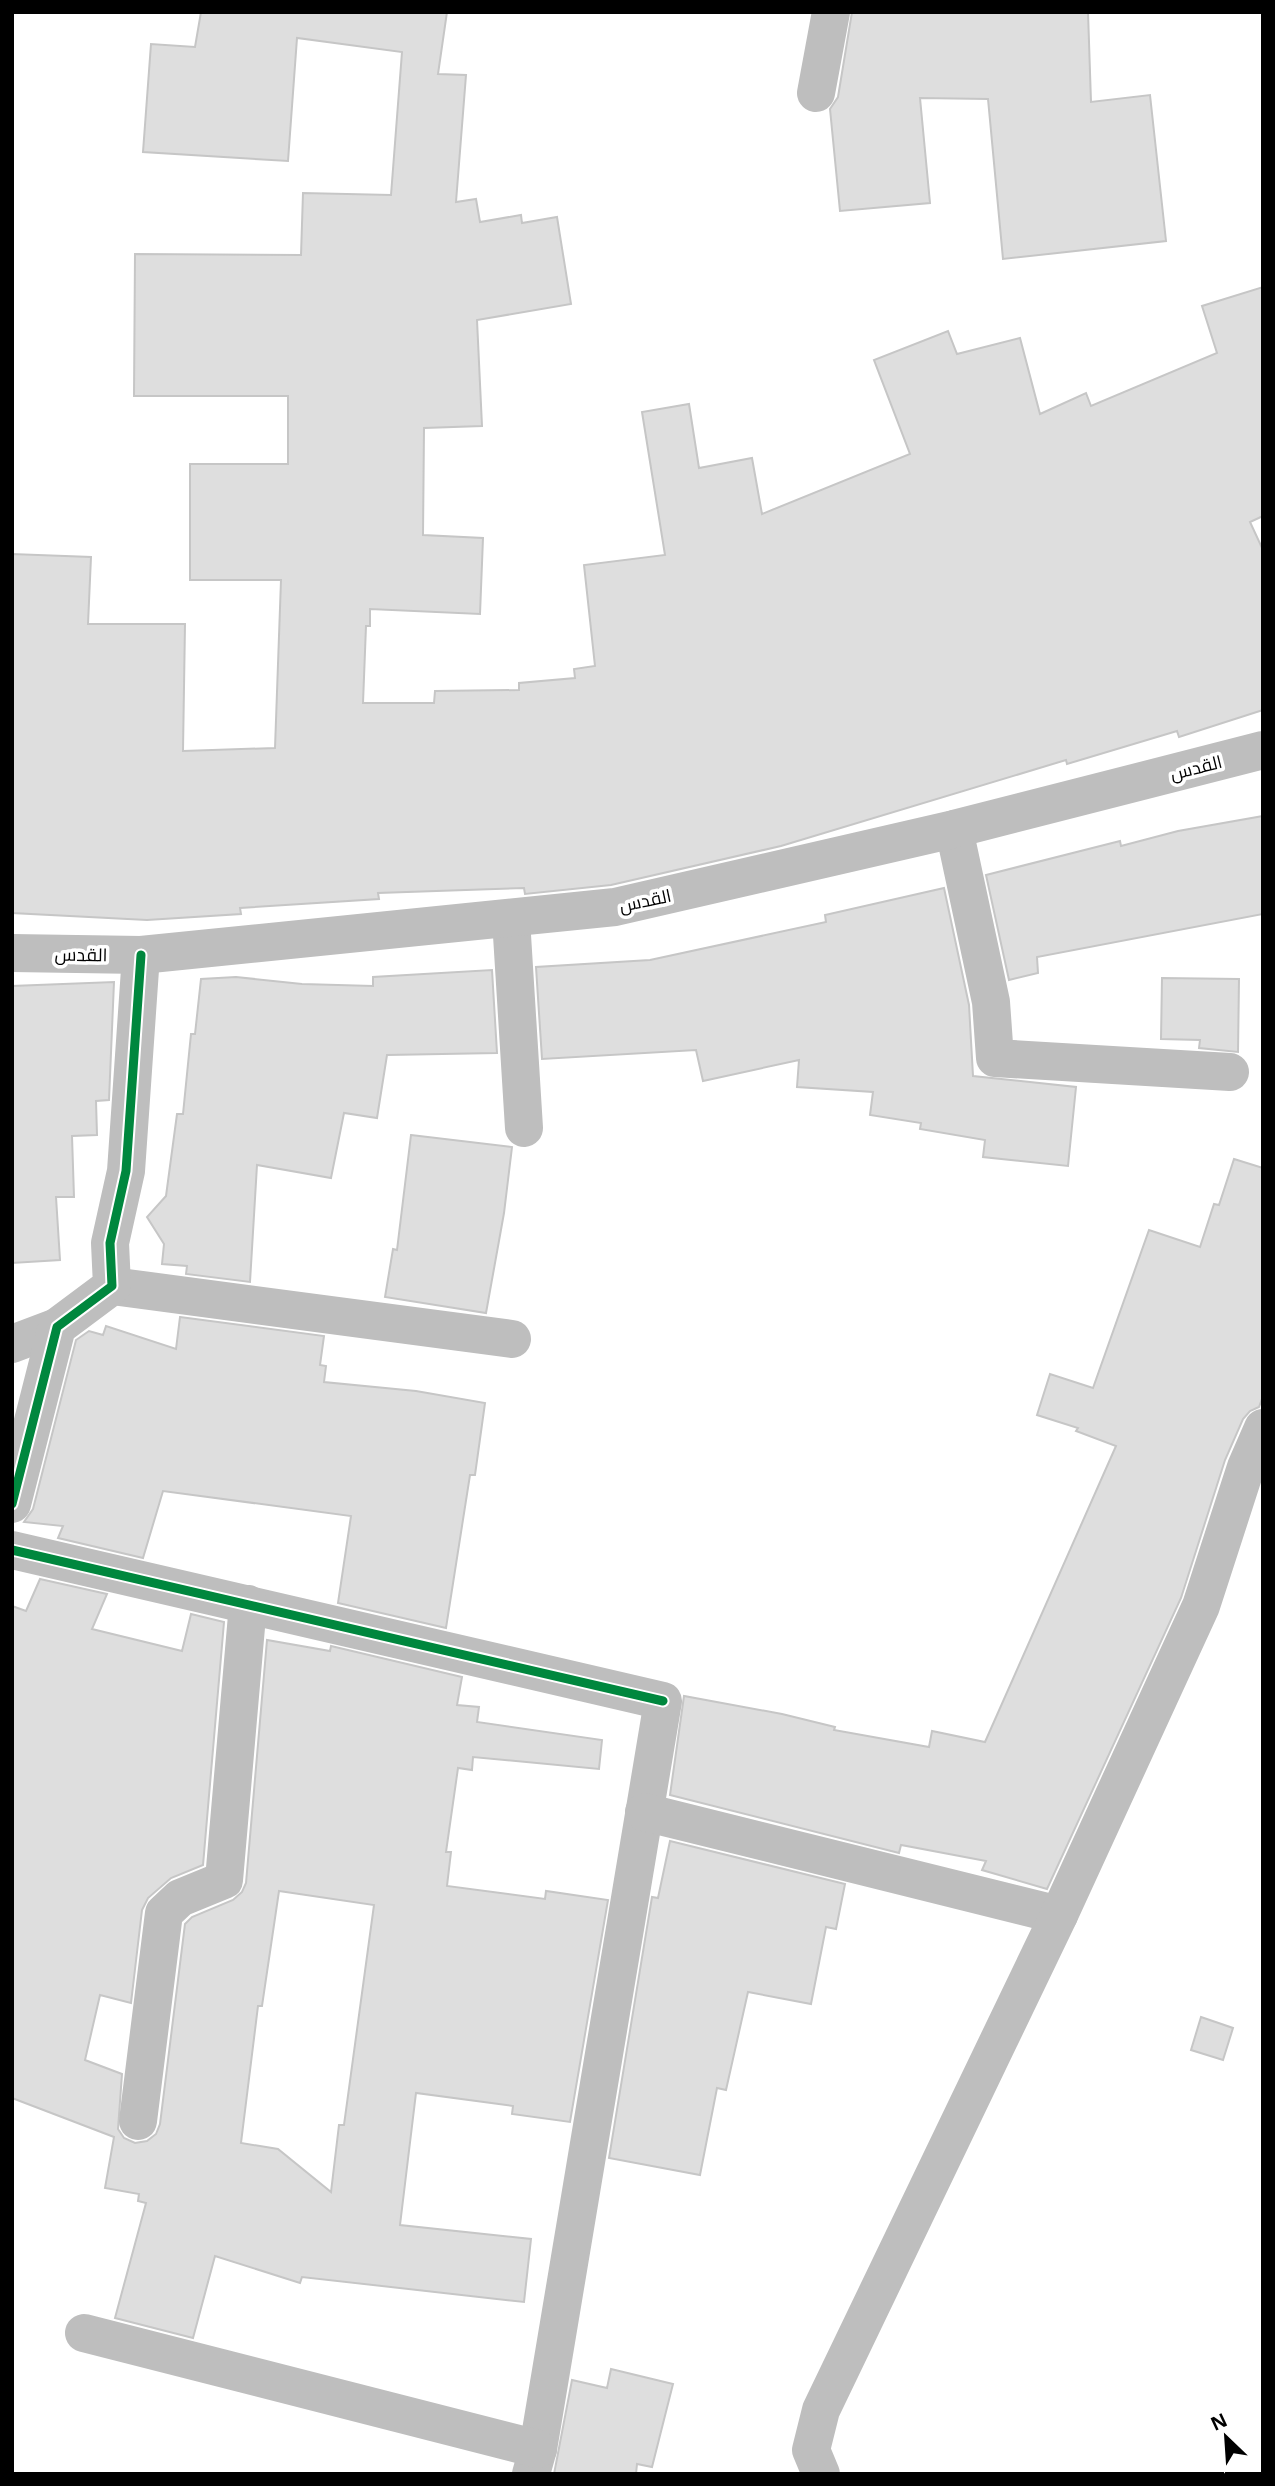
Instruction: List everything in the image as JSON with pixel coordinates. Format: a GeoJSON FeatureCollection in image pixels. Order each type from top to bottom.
{"type":"FeatureCollection","features":[{"type":"Feature","properties":{"kind":"street"},"geometry":{"type":"LineString","coordinates":[[816,93],[831,12]]}},
{"type":"Feature","properties":{"kind":"street","name":"القدس"},"geometry":{"type":"LineString","coordinates":[[12,953],[141,955],[511,919],[615,906],[954,829],[1263,750]]}},
{"type":"Feature","properties":{"kind":"street"},"geometry":{"type":"LineString","coordinates":[[954,829],[991,1002],[995,1058],[1230,1072]]}},
{"type":"Feature","properties":{"kind":"street"},"geometry":{"type":"LineString","coordinates":[[511,919],[524,1128]]}},
{"type":"Feature","properties":{"kind":"street"},"geometry":{"type":"LineString","coordinates":[[112,1286],[110,1242],[126,1171],[141,955]]}},
{"type":"Feature","properties":{"kind":"street"},"geometry":{"type":"LineString","coordinates":[[12,1344],[57,1327],[112,1286],[512,1339]]}},
{"type":"Feature","properties":{"kind":"street"},"geometry":{"type":"LineString","coordinates":[[12,1504],[57,1327]]}},
{"type":"Feature","properties":{"kind":"street"},"geometry":{"type":"LineString","coordinates":[[821,2474],[811,2450],[821,2410],[1059,1915],[1201,1606],[1247,1467],[1263,1428]]}},
{"type":"Feature","properties":{"kind":"street"},"geometry":{"type":"LineString","coordinates":[[12,1550],[663,1701],[534,2461],[84,2333]]}},
{"type":"Feature","properties":{"kind":"street"},"geometry":{"type":"LineString","coordinates":[[138,2121],[164,1913],[180,1898],[224,1880],[248,1604]]}},
{"type":"Feature","properties":{"kind":"street"},"geometry":{"type":"LineString","coordinates":[[643,1812],[1059,1915]]}},
{"type":"Feature","properties":{"kind":"building"},"geometry":{"type":"Polygon","coordinates":[[[201,12],[447,12],[438,74],[466,75],[456,202],[476,199],[480,222],[521,215],[522,223],[557,217],[571,304],[477,320],[482,426],[424,428],[423,535],[483,538],[480,614],[370,609],[370,626],[366,626],[363,703],[434,703],[435,691],[519,690],[519,683],[575,678],[574,669],[595,666],[584,565],[665,555],[642,412],[689,404],[699,468],[752,458],[762,514],[910,454],[874,360],[948,331],[957,354],[1020,338],[1040,414],[1086,393],[1091,406],[1217,353],[1202,306],[1263,287],[1263,516],[1250,522],[1263,550],[1263,710],[1179,737],[1177,731],[1067,764],[1066,760],[781,846],[611,885],[525,894],[524,888],[378,893],[379,899],[240,908],[241,914],[147,920],[12,913],[12,554],[91,557],[88,624],[185,624],[183,751],[275,748],[281,580],[190,580],[190,464],[288,464],[288,396],[134,396],[135,254],[301,255],[303,193],[391,195],[402,52],[297,38],[288,161],[143,152],[151,44],[195,47],[201,12]]]}},
{"type":"Feature","properties":{"kind":"building"},"geometry":{"type":"Polygon","coordinates":[[[852,12],[1088,12],[1091,102],[1150,95],[1166,241],[1003,259],[988,99],[920,98],[930,203],[840,211],[830,109],[838,97],[852,12]]]}},
{"type":"Feature","properties":{"kind":"building"},"geometry":{"type":"Polygon","coordinates":[[[1263,816],[1263,914],[1037,957],[1038,973],[1009,980],[986,875],[1120,841],[1121,846],[1178,831],[1263,816]]]}},
{"type":"Feature","properties":{"kind":"building"},"geometry":{"type":"Polygon","coordinates":[[[944,888],[969,1005],[973,1076],[1076,1087],[1068,1166],[983,1157],[985,1140],[920,1129],[921,1123],[870,1115],[873,1092],[797,1087],[799,1060],[703,1081],[696,1050],[542,1059],[536,967],[650,960],[826,922],[825,915],[944,888]]]}},
{"type":"Feature","properties":{"kind":"building"},"geometry":{"type":"Polygon","coordinates":[[[492,970],[497,1053],[387,1055],[377,1118],[344,1113],[331,1178],[257,1165],[250,1282],[186,1274],[187,1266],[162,1264],[164,1244],[147,1217],[166,1196],[177,1114],[183,1114],[191,1034],[195,1034],[201,979],[236,977],[302,984],[373,986],[373,977],[492,970]]]}},
{"type":"Feature","properties":{"kind":"building"},"geometry":{"type":"Polygon","coordinates":[[[1162,978],[1239,979],[1238,1052],[1199,1048],[1200,1040],[1161,1039],[1162,978]]]}},
{"type":"Feature","properties":{"kind":"building"},"geometry":{"type":"Polygon","coordinates":[[[114,982],[109,1100],[96,1101],[97,1135],[72,1136],[74,1197],[56,1197],[60,1260],[12,1263],[12,986],[114,982]]]}},
{"type":"Feature","properties":{"kind":"building"},"geometry":{"type":"Polygon","coordinates":[[[411,1135],[512,1147],[504,1213],[486,1313],[385,1297],[393,1249],[397,1250],[411,1135]]]}},
{"type":"Feature","properties":{"kind":"building"},"geometry":{"type":"Polygon","coordinates":[[[1234,1159],[1263,1168],[1263,1396],[1259,1407],[1250,1411],[1243,1419],[1225,1460],[1181,1598],[1047,1889],[982,1870],[986,1861],[901,1845],[899,1853],[670,1795],[684,1696],[782,1714],[835,1727],[834,1730],[929,1747],[932,1731],[985,1742],[1116,1446],[1076,1431],[1078,1428],[1037,1415],[1050,1374],[1093,1388],[1149,1230],[1200,1247],[1214,1204],[1219,1205],[1234,1159]]]}},
{"type":"Feature","properties":{"kind":"building"},"geometry":{"type":"Polygon","coordinates":[[[180,1317],[324,1336],[320,1365],[326,1366],[324,1382],[416,1391],[485,1403],[475,1475],[470,1475],[446,1628],[338,1603],[351,1516],[163,1491],[143,1558],[58,1538],[63,1526],[24,1522],[33,1509],[76,1340],[89,1331],[103,1335],[106,1326],[176,1349],[180,1317]]]}},
{"type":"Feature","properties":{"kind":"building"},"geometry":{"type":"Polygon","coordinates":[[[40,1579],[107,1594],[92,1629],[182,1651],[191,1614],[224,1622],[203,1865],[171,1878],[148,1898],[142,1910],[131,2003],[100,1995],[85,2060],[122,2074],[118,2129],[124,2138],[135,2143],[147,2141],[156,2134],[160,2124],[185,1924],[192,1917],[233,1900],[242,1892],[246,1883],[267,1640],[330,1651],[331,1646],[462,1677],[457,1705],[479,1707],[477,1722],[602,1740],[599,1769],[473,1757],[472,1770],[458,1768],[446,1852],[451,1852],[447,1886],[545,1899],[546,1891],[608,1900],[570,2122],[512,2114],[513,2106],[416,2093],[400,2225],[531,2239],[524,2302],[302,2277],[300,2283],[215,2256],[193,2338],[115,2318],[146,2203],[138,2201],[139,2194],[105,2188],[114,2137],[12,2098],[12,1606],[26,1611],[40,1579]],[[279,1891],[262,2006],[258,2006],[241,2143],[278,2149],[331,2192],[339,2125],[344,2125],[374,1905],[279,1891]]]}},
{"type":"Feature","properties":{"kind":"building"},"geometry":{"type":"Polygon","coordinates":[[[670,1841],[845,1884],[836,1929],[826,1927],[811,2004],[748,1992],[726,2090],[717,2088],[700,2175],[609,2158],[652,1897],[658,1898],[670,1841]]]}},
{"type":"Feature","properties":{"kind":"building"},"geometry":{"type":"Polygon","coordinates":[[[1201,2017],[1233,2028],[1223,2060],[1191,2050],[1201,2017]]]}},
{"type":"Feature","properties":{"kind":"building"},"geometry":{"type":"Polygon","coordinates":[[[611,2369],[673,2384],[652,2467],[637,2464],[636,2474],[554,2474],[572,2380],[607,2388],[611,2369]]]}},
{"type":"Feature","properties":{"kind":"cycle path"},"geometry":{"type":"LineString","coordinates":[[12,1504],[57,1327],[112,1286],[110,1243],[126,1171],[141,955]]}},
{"type":"Feature","properties":{"kind":"cycle path"},"geometry":{"type":"LineString","coordinates":[[12,1550],[663,1701]]}}]}
